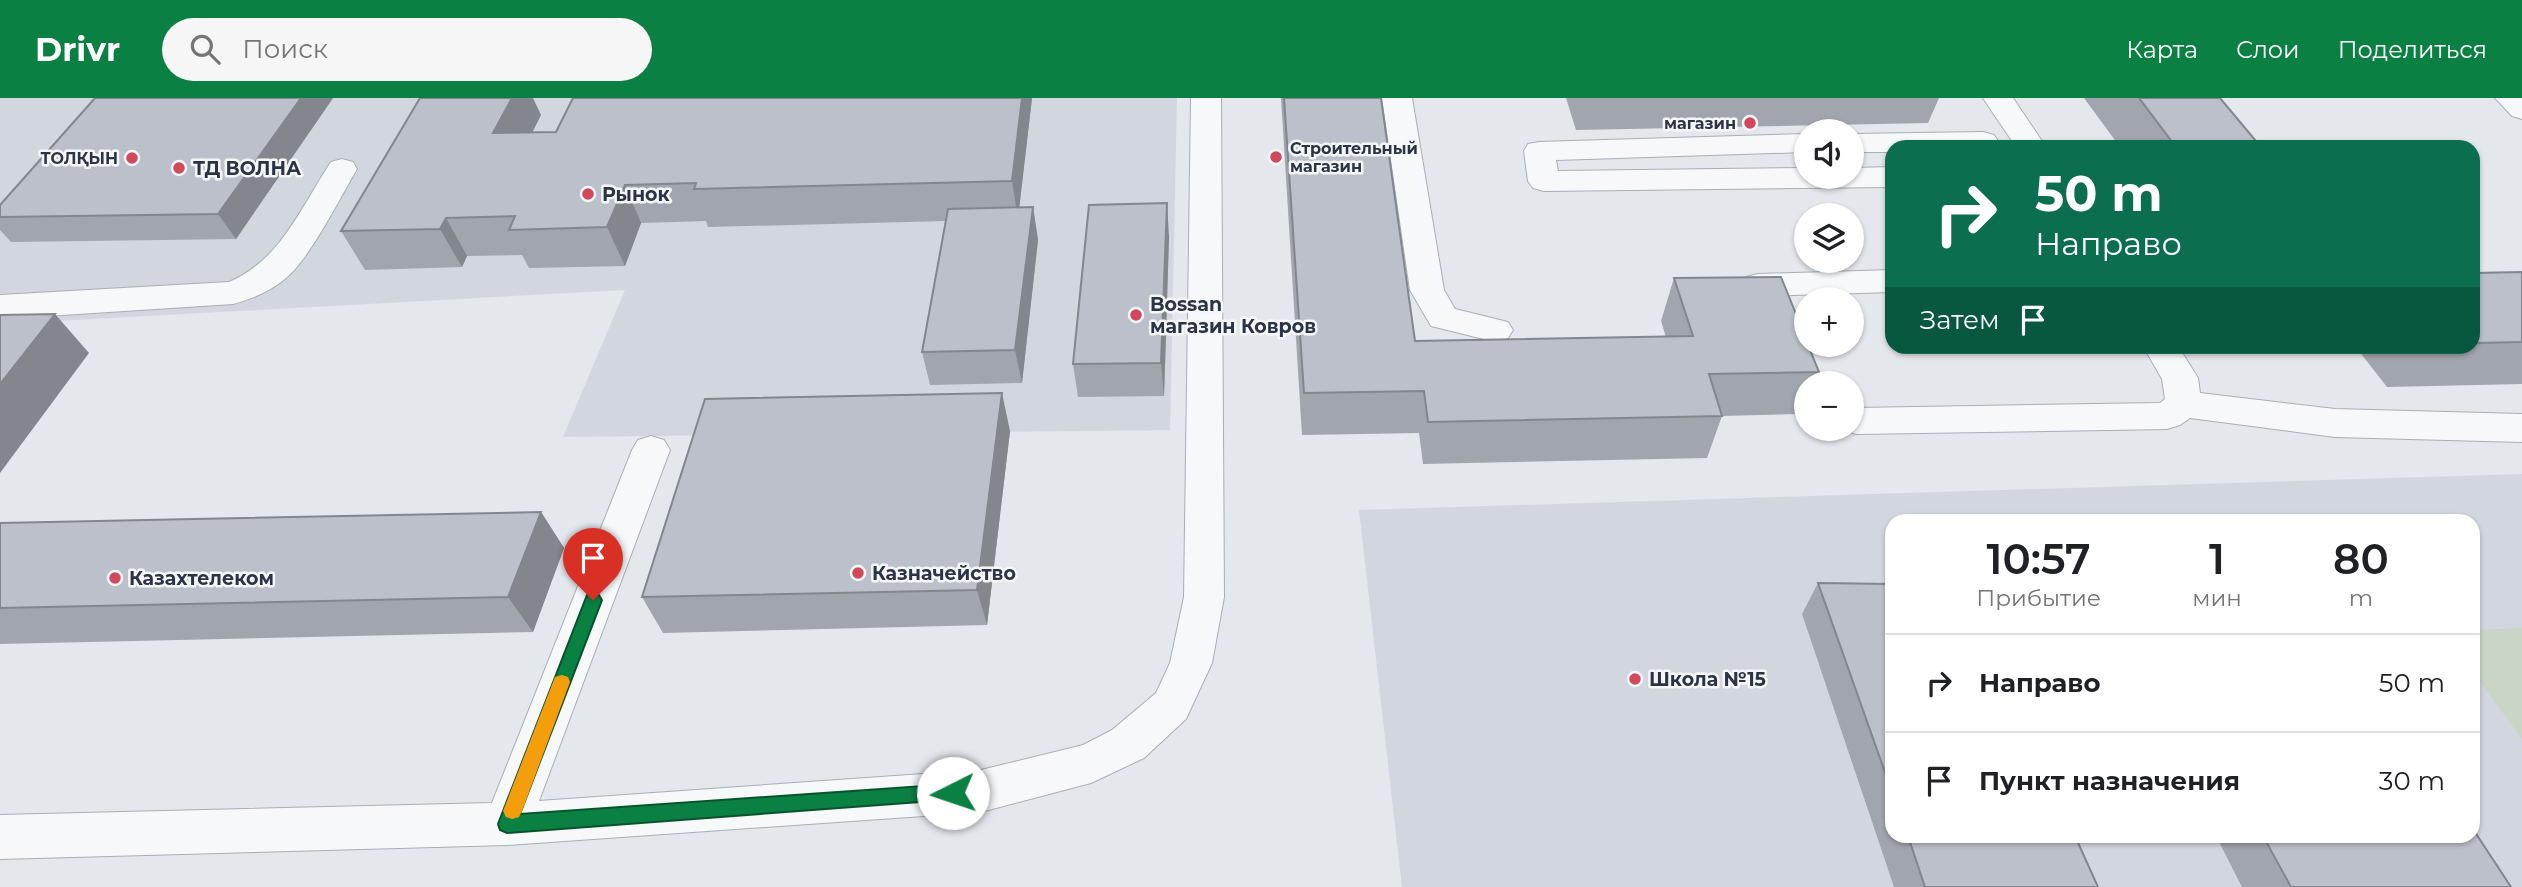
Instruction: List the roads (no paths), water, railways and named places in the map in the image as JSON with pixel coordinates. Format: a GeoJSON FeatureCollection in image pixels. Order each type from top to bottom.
{"type":"FeatureCollection","features":[{"type":"Feature","properties":{"kind":"street"},"geometry":{"type":"LineString","coordinates":[[0,837],[507,824],[981,791],[1091,763],[1128,744],[1171,706],[1191,663],[1204,597],[1206,98]]}},
{"type":"Feature","properties":{"kind":"street"},"geometry":{"type":"LineString","coordinates":[[1397,98],[1427,290],[1443,318],[1496,330]]}},
{"type":"Feature","properties":{"kind":"street"},"geometry":{"type":"LineString","coordinates":[[1998,98],[2026,140]]}},
{"type":"Feature","properties":{"kind":"street"},"geometry":{"type":"LineString","coordinates":[[2510,98],[2522,110]]}},
{"type":"Feature","properties":{"kind":"street"},"geometry":{"type":"LineString","coordinates":[[1864,143],[1885,142]]}},
{"type":"Feature","properties":{"kind":"street"},"geometry":{"type":"LineString","coordinates":[[1794,144],[1539,151],[1544,181],[1794,178]]}},
{"type":"Feature","properties":{"kind":"street"},"geometry":{"type":"LineString","coordinates":[[0,307],[233,293],[252,286],[272,274],[286,260],[342,169]]}},
{"type":"Feature","properties":{"kind":"street"},"geometry":{"type":"LineString","coordinates":[[1864,177],[1885,177]]}},
{"type":"Feature","properties":{"kind":"street"},"geometry":{"type":"LineString","coordinates":[[1758,285],[1885,281]]}},
{"type":"Feature","properties":{"kind":"street"},"geometry":{"type":"LineString","coordinates":[[2165,354],[2180,378],[2184,404]]}},
{"type":"Feature","properties":{"kind":"street"},"geometry":{"type":"LineString","coordinates":[[1864,421],[2167,415],[2184,404],[2335,424],[2522,428]]}},
{"type":"Feature","properties":{"kind":"street"},"geometry":{"type":"LineString","coordinates":[[507,824],[651,450]]}},
{"type":"Feature","properties":{"kind":"place","name":"магазин"},"geometry":{"type":"Point","coordinates":[1750,123]}},
{"type":"Feature","properties":{"kind":"place","name":"Строительный магазин"},"geometry":{"type":"Point","coordinates":[1276,157]}},
{"type":"Feature","properties":{"kind":"place","name":"ТОЛҚЫН"},"geometry":{"type":"Point","coordinates":[132,158]}},
{"type":"Feature","properties":{"kind":"place","name":"ТД ВОЛНА"},"geometry":{"type":"Point","coordinates":[179,168]}},
{"type":"Feature","properties":{"kind":"place","name":"Рынок"},"geometry":{"type":"Point","coordinates":[588,194]}},
{"type":"Feature","properties":{"kind":"place","name":"Bossan магазин Ковров"},"geometry":{"type":"Point","coordinates":[1136,315]}},
{"type":"Feature","properties":{"kind":"place","name":"Казначейство"},"geometry":{"type":"Point","coordinates":[858,573]}},
{"type":"Feature","properties":{"kind":"place","name":"Казахтелеком"},"geometry":{"type":"Point","coordinates":[115,578]}},
{"type":"Feature","properties":{"kind":"place","name":"Школа №15"},"geometry":{"type":"Point","coordinates":[1635,679]}}]}
